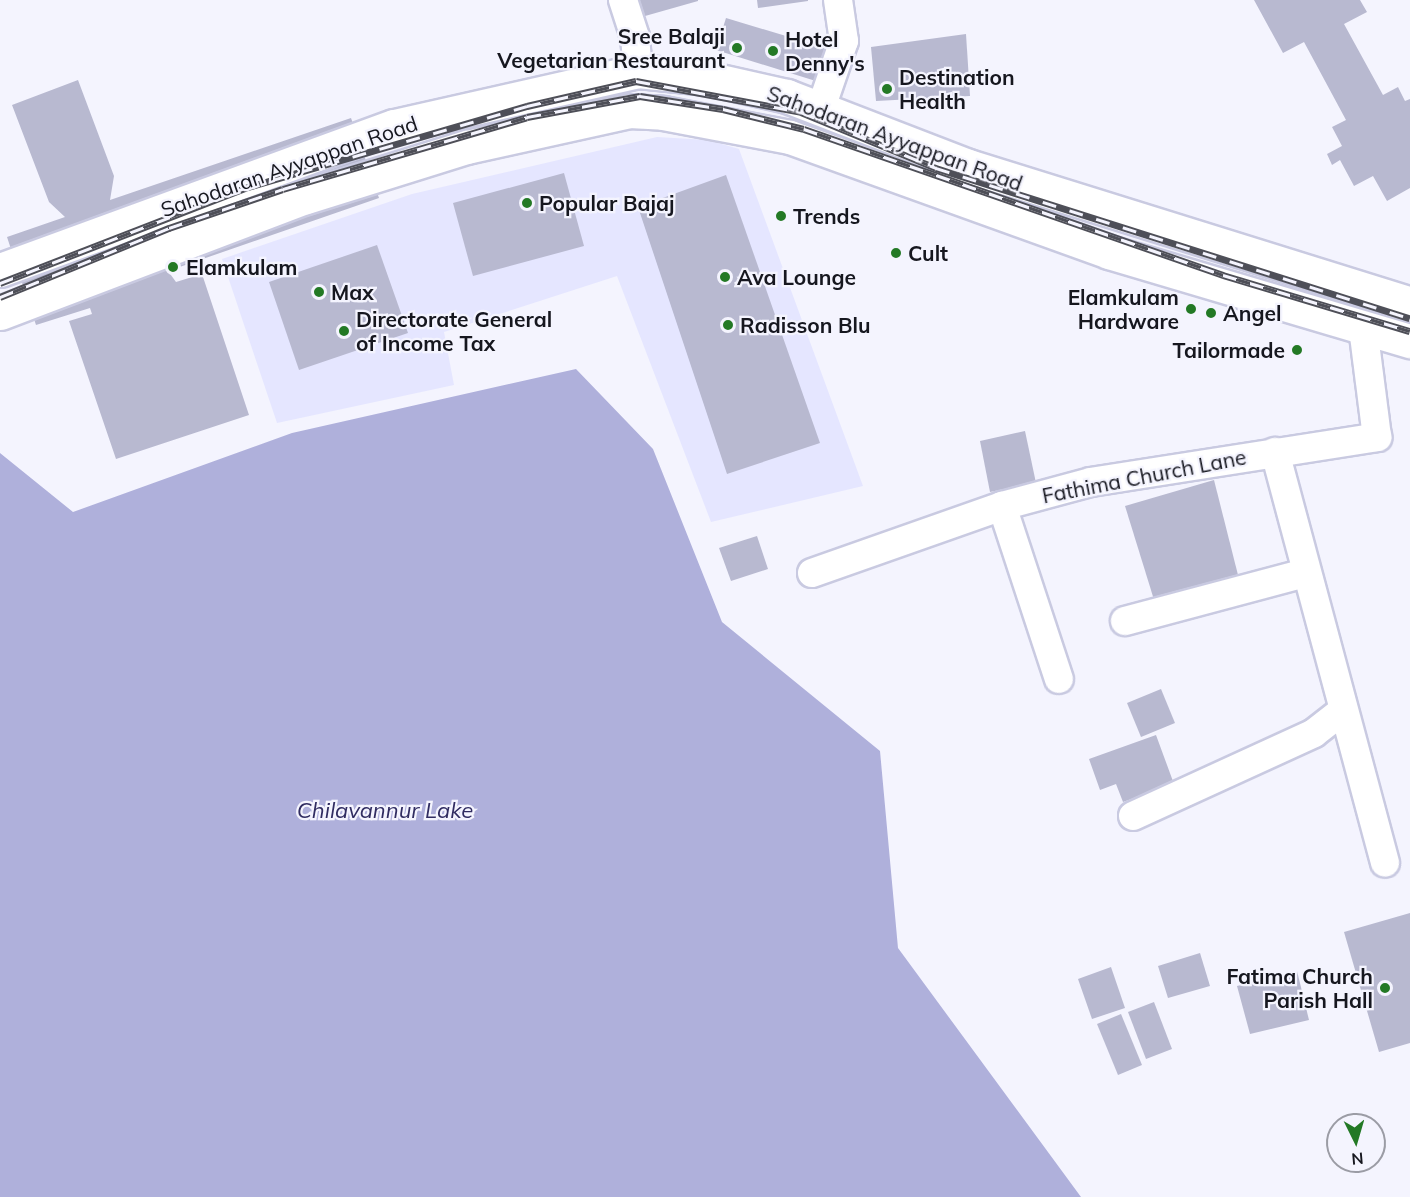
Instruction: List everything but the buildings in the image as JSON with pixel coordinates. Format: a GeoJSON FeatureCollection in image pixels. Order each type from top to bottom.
{"type":"FeatureCollection","features":[{"type":"Feature","properties":{"kind":"main road","name":"Sahodaran Ayyappan Road"},"geometry":{"type":"LineString","coordinates":[[0,270],[394,126],[638,71],[707,78],[821,108],[968,166],[1410,304]]}},
{"type":"Feature","properties":{"kind":"main road","name":"Sahodaran Ayyappan Road"},"geometry":{"type":"LineString","coordinates":[[0,314],[306,197],[467,147],[629,111],[790,137],[1109,252],[1410,341]]}},
{"type":"Feature","properties":{"kind":"street"},"geometry":{"type":"LineString","coordinates":[[623,0],[635,37],[638,71]]}},
{"type":"Feature","properties":{"kind":"street"},"geometry":{"type":"LineString","coordinates":[[821,108],[844,41],[838,0]]}},
{"type":"Feature","properties":{"kind":"street","name":"Fathima Church Lane"},"geometry":{"type":"LineString","coordinates":[[812,573],[1002,506],[1091,482],[1377,437],[1363,328]]}},
{"type":"Feature","properties":{"kind":"street"},"geometry":{"type":"LineString","coordinates":[[1275,452],[1305,573],[1385,863]]}},
{"type":"Feature","properties":{"kind":"street"},"geometry":{"type":"LineString","coordinates":[[1002,506],[1059,679]]}},
{"type":"Feature","properties":{"kind":"street"},"geometry":{"type":"LineString","coordinates":[[1125,621],[1305,573]]}},
{"type":"Feature","properties":{"kind":"street"},"geometry":{"type":"LineString","coordinates":[[1134,816],[1314,733],[1343,710]]}},
{"type":"Feature","properties":{"kind":"shaded area"},"geometry":{"type":"Polygon","coordinates":[[[657,137],[708,140],[739,149],[863,486],[711,522],[617,276],[444,332],[454,385],[277,423],[222,259],[412,194],[657,137]]]}},
{"type":"Feature","properties":{"kind":"water","name":"Chilavannur Lake"},"geometry":{"type":"Polygon","coordinates":[[[576,369],[653,449],[722,622],[880,751],[898,948],[1081,1197],[0,1197],[0,453],[73,512],[292,433],[576,369]]]}},
{"type":"Feature","properties":{"kind":"railway"},"geometry":{"type":"LineString","coordinates":[[0,283],[245,188],[527,106],[636,81],[801,112],[936,168],[1410,318]]}},
{"type":"Feature","properties":{"kind":"railway"},"geometry":{"type":"LineString","coordinates":[[0,297],[169,228],[283,189],[527,117],[640,96],[723,109],[804,129],[1223,275],[1410,331]]}},
{"type":"Feature","properties":{"kind":"place","name":"Sree Balaji Vegetarian Restaurant"},"geometry":{"type":"Point","coordinates":[737,48]}},
{"type":"Feature","properties":{"kind":"place","name":"Hotel Denny's"},"geometry":{"type":"Point","coordinates":[773,51]}},
{"type":"Feature","properties":{"kind":"place","name":"Destination Health"},"geometry":{"type":"Point","coordinates":[887,89]}},
{"type":"Feature","properties":{"kind":"place","name":"Popular Bajaj"},"geometry":{"type":"Point","coordinates":[527,203]}},
{"type":"Feature","properties":{"kind":"place","name":"Trends"},"geometry":{"type":"Point","coordinates":[781,216]}},
{"type":"Feature","properties":{"kind":"place","name":"Cult"},"geometry":{"type":"Point","coordinates":[896,253]}},
{"type":"Feature","properties":{"kind":"place","name":"Elamkulam"},"geometry":{"type":"Point","coordinates":[173,267]}},
{"type":"Feature","properties":{"kind":"place","name":"Ava Lounge"},"geometry":{"type":"Point","coordinates":[725,277]}},
{"type":"Feature","properties":{"kind":"place","name":"Max"},"geometry":{"type":"Point","coordinates":[319,292]}},
{"type":"Feature","properties":{"kind":"place","name":"Elamkulam Hardware"},"geometry":{"type":"Point","coordinates":[1191,309]}},
{"type":"Feature","properties":{"kind":"place","name":"Angel"},"geometry":{"type":"Point","coordinates":[1211,313]}},
{"type":"Feature","properties":{"kind":"place","name":"Radisson Blu"},"geometry":{"type":"Point","coordinates":[728,325]}},
{"type":"Feature","properties":{"kind":"place","name":"Directorate General of Income Tax"},"geometry":{"type":"Point","coordinates":[344,331]}},
{"type":"Feature","properties":{"kind":"place","name":"Tailormade"},"geometry":{"type":"Point","coordinates":[1297,350]}},
{"type":"Feature","properties":{"kind":"place","name":"Fatima Church Parish Hall"},"geometry":{"type":"Point","coordinates":[1385,988]}}]}
